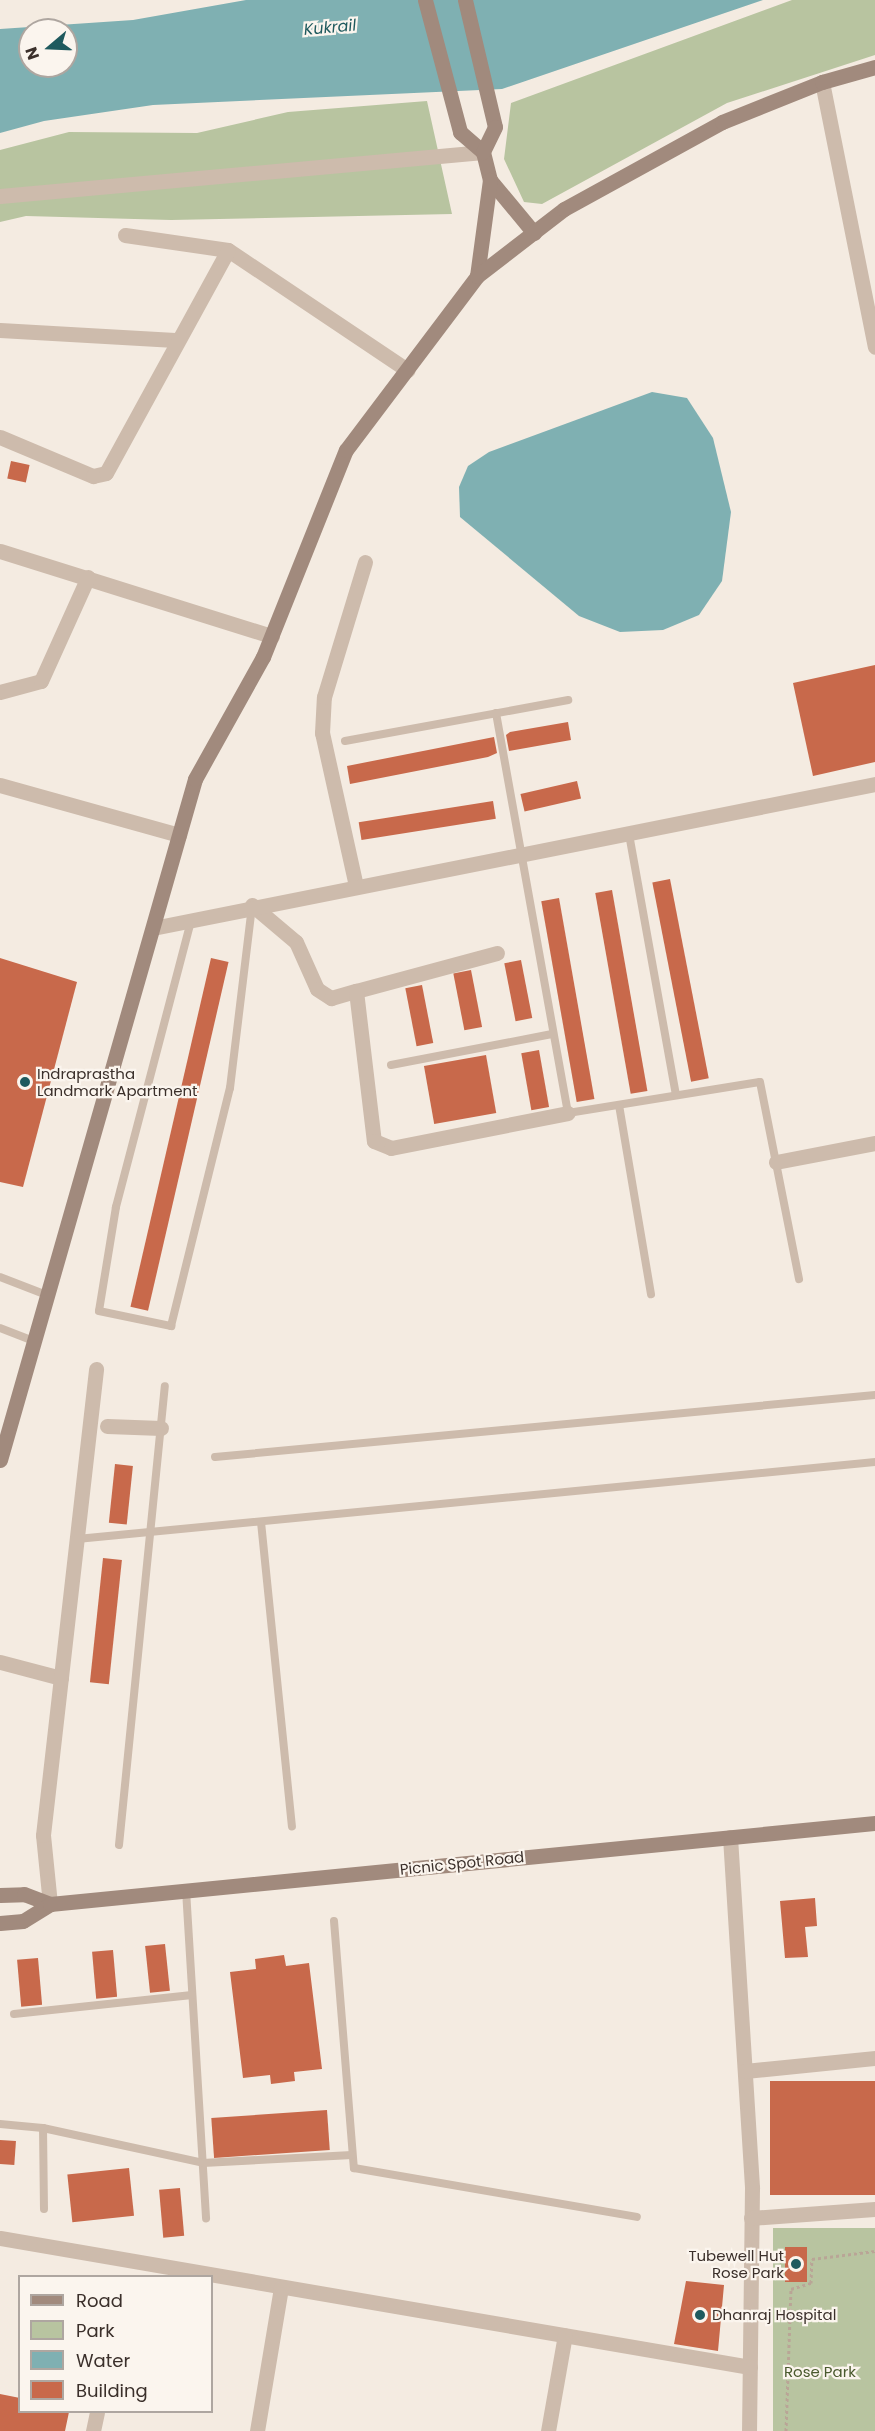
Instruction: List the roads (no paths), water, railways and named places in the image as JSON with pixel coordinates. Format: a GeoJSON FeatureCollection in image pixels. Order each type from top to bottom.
{"type":"FeatureCollection","features":[{"type":"Feature","properties":{"kind":"street"},"geometry":{"type":"LineString","coordinates":[[425,0],[455,119],[460,132],[483,152],[490,180],[477,276]]}},
{"type":"Feature","properties":{"kind":"street"},"geometry":{"type":"LineString","coordinates":[[465,0],[495,128],[483,152]]}},
{"type":"Feature","properties":{"kind":"street"},"geometry":{"type":"LineString","coordinates":[[0,1460],[4,1430],[34,1341],[195,779],[272,636],[346,450],[477,276],[564,209],[722,122],[822,82],[875,67]]}},
{"type":"Feature","properties":{"kind":"street"},"geometry":{"type":"LineString","coordinates":[[822,82],[875,347]]}},
{"type":"Feature","properties":{"kind":"street"},"geometry":{"type":"LineString","coordinates":[[0,196],[483,152]]}},
{"type":"Feature","properties":{"kind":"street"},"geometry":{"type":"LineString","coordinates":[[490,180],[534,232]]}},
{"type":"Feature","properties":{"kind":"street"},"geometry":{"type":"LineString","coordinates":[[125,235],[228,250],[407,370]]}},
{"type":"Feature","properties":{"kind":"street"},"geometry":{"type":"LineString","coordinates":[[0,437],[100,477],[175,340],[228,250]]}},
{"type":"Feature","properties":{"kind":"street"},"geometry":{"type":"LineString","coordinates":[[0,330],[175,340]]}},
{"type":"Feature","properties":{"kind":"street"},"geometry":{"type":"LineString","coordinates":[[0,551],[272,636]]}},
{"type":"Feature","properties":{"kind":"street"},"geometry":{"type":"LineString","coordinates":[[356,886],[322,733],[324,697],[365,562]]}},
{"type":"Feature","properties":{"kind":"street"},"geometry":{"type":"LineString","coordinates":[[0,692],[41,681],[88,577]]}},
{"type":"Feature","properties":{"kind":"street"},"geometry":{"type":"LineString","coordinates":[[153,928],[252,905],[629,834],[875,784]]}},
{"type":"Feature","properties":{"kind":"street"},"geometry":{"type":"LineString","coordinates":[[0,785],[179,835]]}},
{"type":"Feature","properties":{"kind":"street"},"geometry":{"type":"LineString","coordinates":[[252,905],[296,942],[317,988],[331,998],[497,953]]}},
{"type":"Feature","properties":{"kind":"street"},"geometry":{"type":"LineString","coordinates":[[356,991],[374,1141],[391,1148],[568,1113]]}},
{"type":"Feature","properties":{"kind":"street"},"geometry":{"type":"LineString","coordinates":[[776,1162],[875,1143]]}},
{"type":"Feature","properties":{"kind":"street"},"geometry":{"type":"LineString","coordinates":[[50,1904],[43,1835],[96,1369]]}},
{"type":"Feature","properties":{"kind":"street"},"geometry":{"type":"LineString","coordinates":[[107,1426],[161,1428]]}},
{"type":"Feature","properties":{"kind":"street"},"geometry":{"type":"LineString","coordinates":[[0,1662],[61,1678]]}},
{"type":"Feature","properties":{"kind":"street","name":"Picnic Spot Road"},"geometry":{"type":"LineString","coordinates":[[0,1923],[23,1921],[50,1904],[875,1823]]}},
{"type":"Feature","properties":{"kind":"street"},"geometry":{"type":"LineString","coordinates":[[730,1837],[745,2071],[751,2218],[749,2431]]}},
{"type":"Feature","properties":{"kind":"street","name":"Picnic Spot Road"},"geometry":{"type":"LineString","coordinates":[[0,1895],[24,1894],[50,1904]]}},
{"type":"Feature","properties":{"kind":"street"},"geometry":{"type":"LineString","coordinates":[[745,2071],[875,2058]]}},
{"type":"Feature","properties":{"kind":"street"},"geometry":{"type":"LineString","coordinates":[[751,2218],[875,2209]]}},
{"type":"Feature","properties":{"kind":"street"},"geometry":{"type":"LineString","coordinates":[[0,2238],[212,2275]]}},
{"type":"Feature","properties":{"kind":"street"},"geometry":{"type":"LineString","coordinates":[[213,2275],[750,2367]]}},
{"type":"Feature","properties":{"kind":"street"},"geometry":{"type":"LineString","coordinates":[[257,2431],[281,2287]]}},
{"type":"Feature","properties":{"kind":"street"},"geometry":{"type":"LineString","coordinates":[[548,2431],[565,2335]]}},
{"type":"Feature","properties":{"kind":"street"},"geometry":{"type":"LineString","coordinates":[[93,2431],[97,2413]]}},
{"type":"Feature","properties":{"kind":"lane"},"geometry":{"type":"LineString","coordinates":[[345,741],[568,700]]}},
{"type":"Feature","properties":{"kind":"lane"},"geometry":{"type":"LineString","coordinates":[[496,713],[519,855],[568,1113],[760,1082],[800,1279]]}},
{"type":"Feature","properties":{"kind":"lane"},"geometry":{"type":"LineString","coordinates":[[629,834],[676,1095]]}},
{"type":"Feature","properties":{"kind":"lane"},"geometry":{"type":"LineString","coordinates":[[191,921],[116,1207],[99,1311],[171,1326],[230,1088],[252,905]]}},
{"type":"Feature","properties":{"kind":"lane"},"geometry":{"type":"LineString","coordinates":[[391,1065],[552,1034]]}},
{"type":"Feature","properties":{"kind":"lane"},"geometry":{"type":"LineString","coordinates":[[619,1105],[651,1294]]}},
{"type":"Feature","properties":{"kind":"lane"},"geometry":{"type":"LineString","coordinates":[[0,1277],[47,1294]]}},
{"type":"Feature","properties":{"kind":"lane"},"geometry":{"type":"LineString","coordinates":[[0,1328],[34,1341]]}},
{"type":"Feature","properties":{"kind":"lane"},"geometry":{"type":"LineString","coordinates":[[119,1845],[165,1386]]}},
{"type":"Feature","properties":{"kind":"lane"},"geometry":{"type":"LineString","coordinates":[[215,1457],[875,1395]]}},
{"type":"Feature","properties":{"kind":"lane"},"geometry":{"type":"LineString","coordinates":[[77,1539],[875,1462]]}},
{"type":"Feature","properties":{"kind":"lane"},"geometry":{"type":"LineString","coordinates":[[261,1522],[292,1826]]}},
{"type":"Feature","properties":{"kind":"lane"},"geometry":{"type":"LineString","coordinates":[[186,1890],[206,2218]]}},
{"type":"Feature","properties":{"kind":"lane"},"geometry":{"type":"LineString","coordinates":[[334,1921],[354,2168],[637,2217]]}},
{"type":"Feature","properties":{"kind":"lane"},"geometry":{"type":"LineString","coordinates":[[14,2014],[192,1995]]}},
{"type":"Feature","properties":{"kind":"lane"},"geometry":{"type":"LineString","coordinates":[[0,2124],[43,2128],[202,2163],[352,2155]]}},
{"type":"Feature","properties":{"kind":"lane"},"geometry":{"type":"LineString","coordinates":[[43,2128],[44,2209]]}},
{"type":"Feature","properties":{"kind":"water","name":"Kukrail"},"geometry":{"type":"Polygon","coordinates":[[[246,0],[763,0],[502,89],[153,105],[44,121],[0,133],[0,29],[18,28],[18,78],[78,78],[78,24],[133,20],[246,0]]]}},
{"type":"Feature","properties":{"kind":"water"},"geometry":{"type":"Polygon","coordinates":[[[652,392],[687,398],[713,438],[731,512],[722,581],[699,615],[663,630],[620,632],[579,616],[460,517],[459,487],[468,466],[489,452],[652,392]]]}},
{"type":"Feature","properties":{"kind":"place","name":"Indraprastha Landmark Apartment"},"geometry":{"type":"Point","coordinates":[25,1082]}},
{"type":"Feature","properties":{"kind":"place","name":"Tubewell Hut Rose Park"},"geometry":{"type":"Point","coordinates":[796,2264]}},
{"type":"Feature","properties":{"kind":"place","name":"Dhanraj Hospital"},"geometry":{"type":"Point","coordinates":[700,2315]}},
{"type":"Feature","properties":{"kind":"park label","name":"Rose Park"},"geometry":{"type":"Point","coordinates":[820,2372]}}]}
